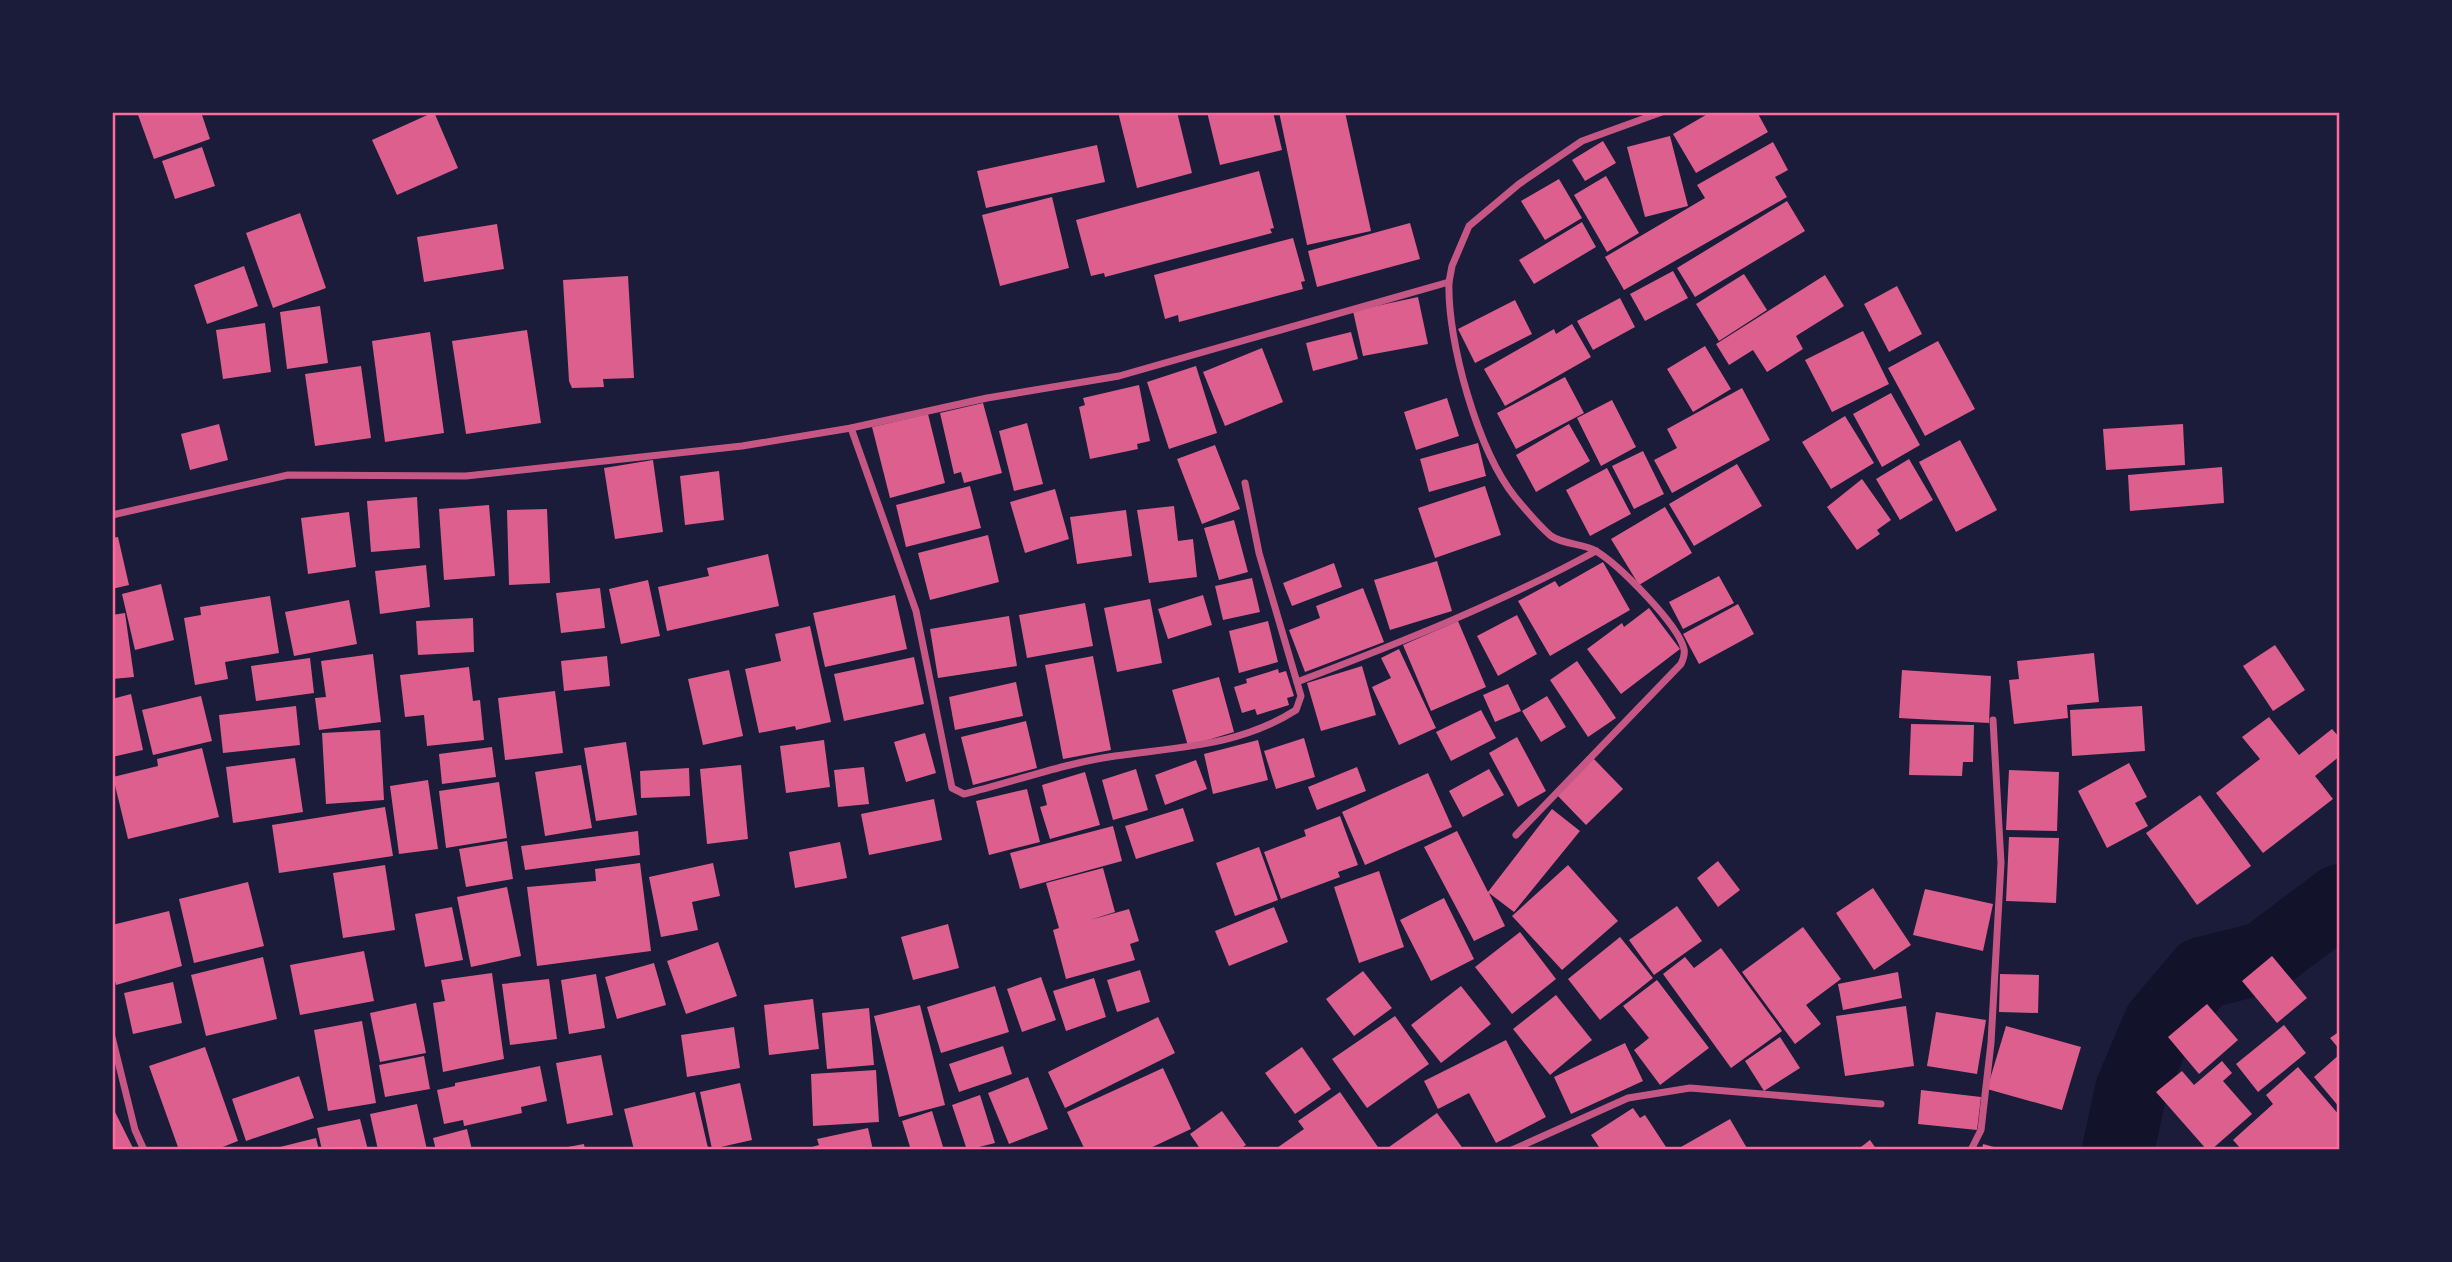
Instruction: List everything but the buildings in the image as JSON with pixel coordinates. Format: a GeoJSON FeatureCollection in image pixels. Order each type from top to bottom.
{"type":"FeatureCollection","features":[{"type":"Feature","properties":{"kind":"street"},"geometry":{"type":"LineString","coordinates":[[1516,835],[1681,664],[1685,651],[1665,617],[1596,551],[1552,537],[1514,495],[1481,436],[1453,333],[1448,308],[1452,266],[1469,226],[1519,184],[1582,141],[1662,112]]}},
{"type":"Feature","properties":{"kind":"street"},"geometry":{"type":"LineString","coordinates":[[112,515],[288,475],[466,476],[742,446],[851,428],[987,398],[1119,376],[1449,282]]}},
{"type":"Feature","properties":{"kind":"street"},"geometry":{"type":"LineString","coordinates":[[851,428],[916,611],[950,779],[957,793],[964,794],[1113,756],[1192,749],[1243,736],[1296,710],[1301,696],[1259,553],[1245,483]]}},
{"type":"Feature","properties":{"kind":"street"},"geometry":{"type":"LineString","coordinates":[[1297,682],[1374,654],[1538,582],[1596,551]]}},
{"type":"Feature","properties":{"kind":"street"},"geometry":{"type":"LineString","coordinates":[[1971,1150],[1981,1130],[1990,1056],[1999,904],[2001,863],[1993,720]]}},
{"type":"Feature","properties":{"kind":"street"},"geometry":{"type":"LineString","coordinates":[[112,1037],[135,1130],[144,1150]]}},
{"type":"Feature","properties":{"kind":"street"},"geometry":{"type":"LineString","coordinates":[[1512,1150],[1628,1098],[1690,1088],[1881,1104]]}},
{"type":"Feature","properties":{"kind":"waterway"},"geometry":{"type":"LineString","coordinates":[[2118,1150],[2131,1090],[2159,1024],[2202,973],[2263,958],[2340,900]]}}]}
